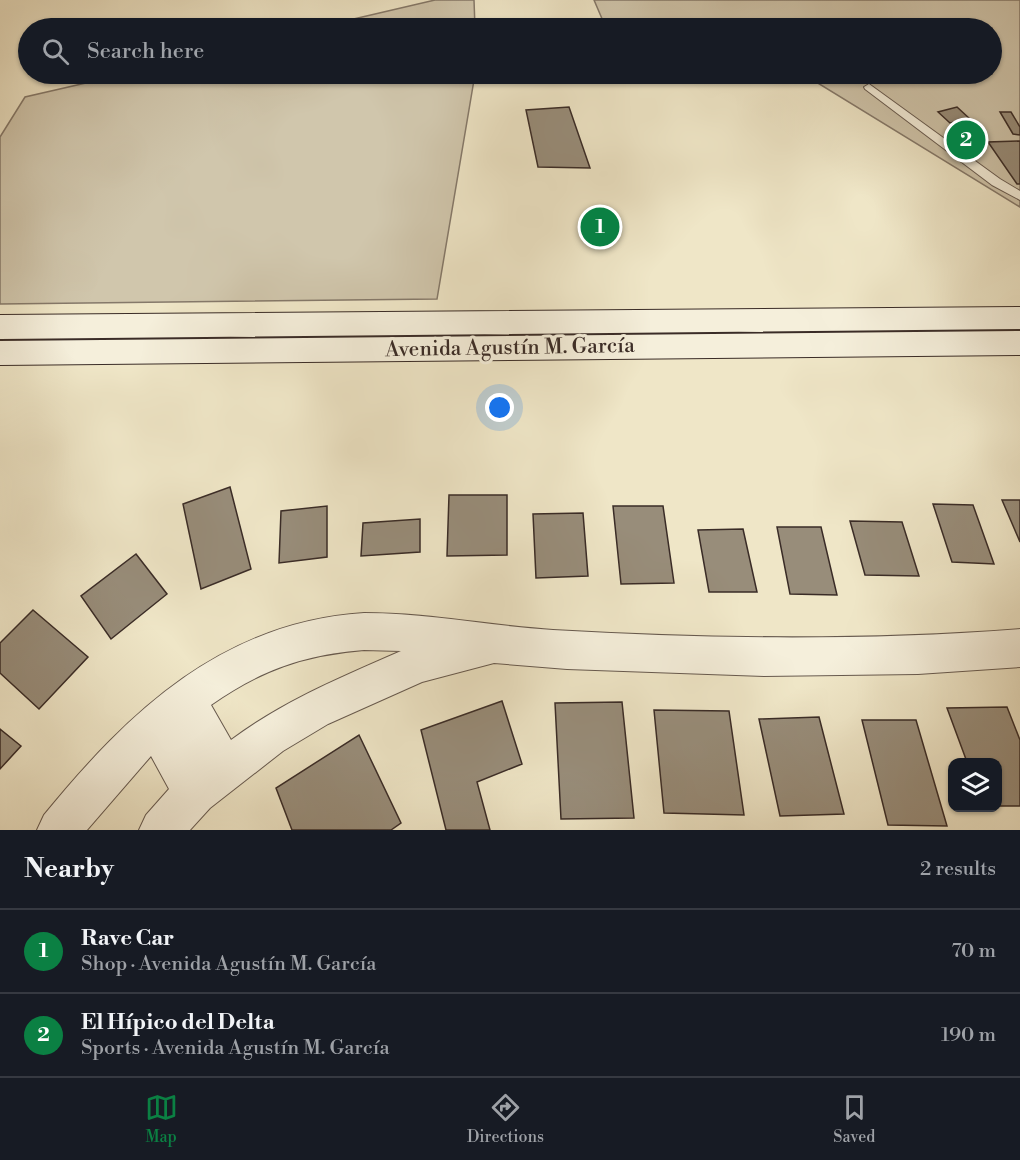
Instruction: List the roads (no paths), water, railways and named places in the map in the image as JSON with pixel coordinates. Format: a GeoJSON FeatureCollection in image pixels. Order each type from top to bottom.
{"type":"FeatureCollection","features":[{"type":"Feature","properties":{"kind":"main road","name":"Avenida Agustín M. García"},"geometry":{"type":"LineString","coordinates":[[0,327],[1020,318]]}},
{"type":"Feature","properties":{"kind":"main road","name":"Avenida Agustín M. García"},"geometry":{"type":"LineString","coordinates":[[0,352],[1020,343]]}},
{"type":"Feature","properties":{"kind":"street"},"geometry":{"type":"LineString","coordinates":[[59,830],[99,780],[136,740],[171,712],[254,656],[287,644],[327,634],[383,630],[498,644],[611,652],[777,657],[918,654],[1020,648]]}},
{"type":"Feature","properties":{"kind":"street"},"geometry":{"type":"LineString","coordinates":[[161,830],[210,781],[269,737],[314,710],[420,663],[498,644]]}},
{"type":"Feature","properties":{"kind":"street"},"geometry":{"type":"LineString","coordinates":[[171,712],[210,781]]}},
{"type":"Feature","properties":{"kind":"lane"},"geometry":{"type":"LineString","coordinates":[[869,87],[996,182],[1020,196]]}},
{"type":"Feature","properties":{"kind":"place","name":"El Hípico del Delta"},"geometry":{"type":"Point","coordinates":[966,140]}},
{"type":"Feature","properties":{"kind":"place","name":"Rave Car"},"geometry":{"type":"Point","coordinates":[600,227]}}]}
